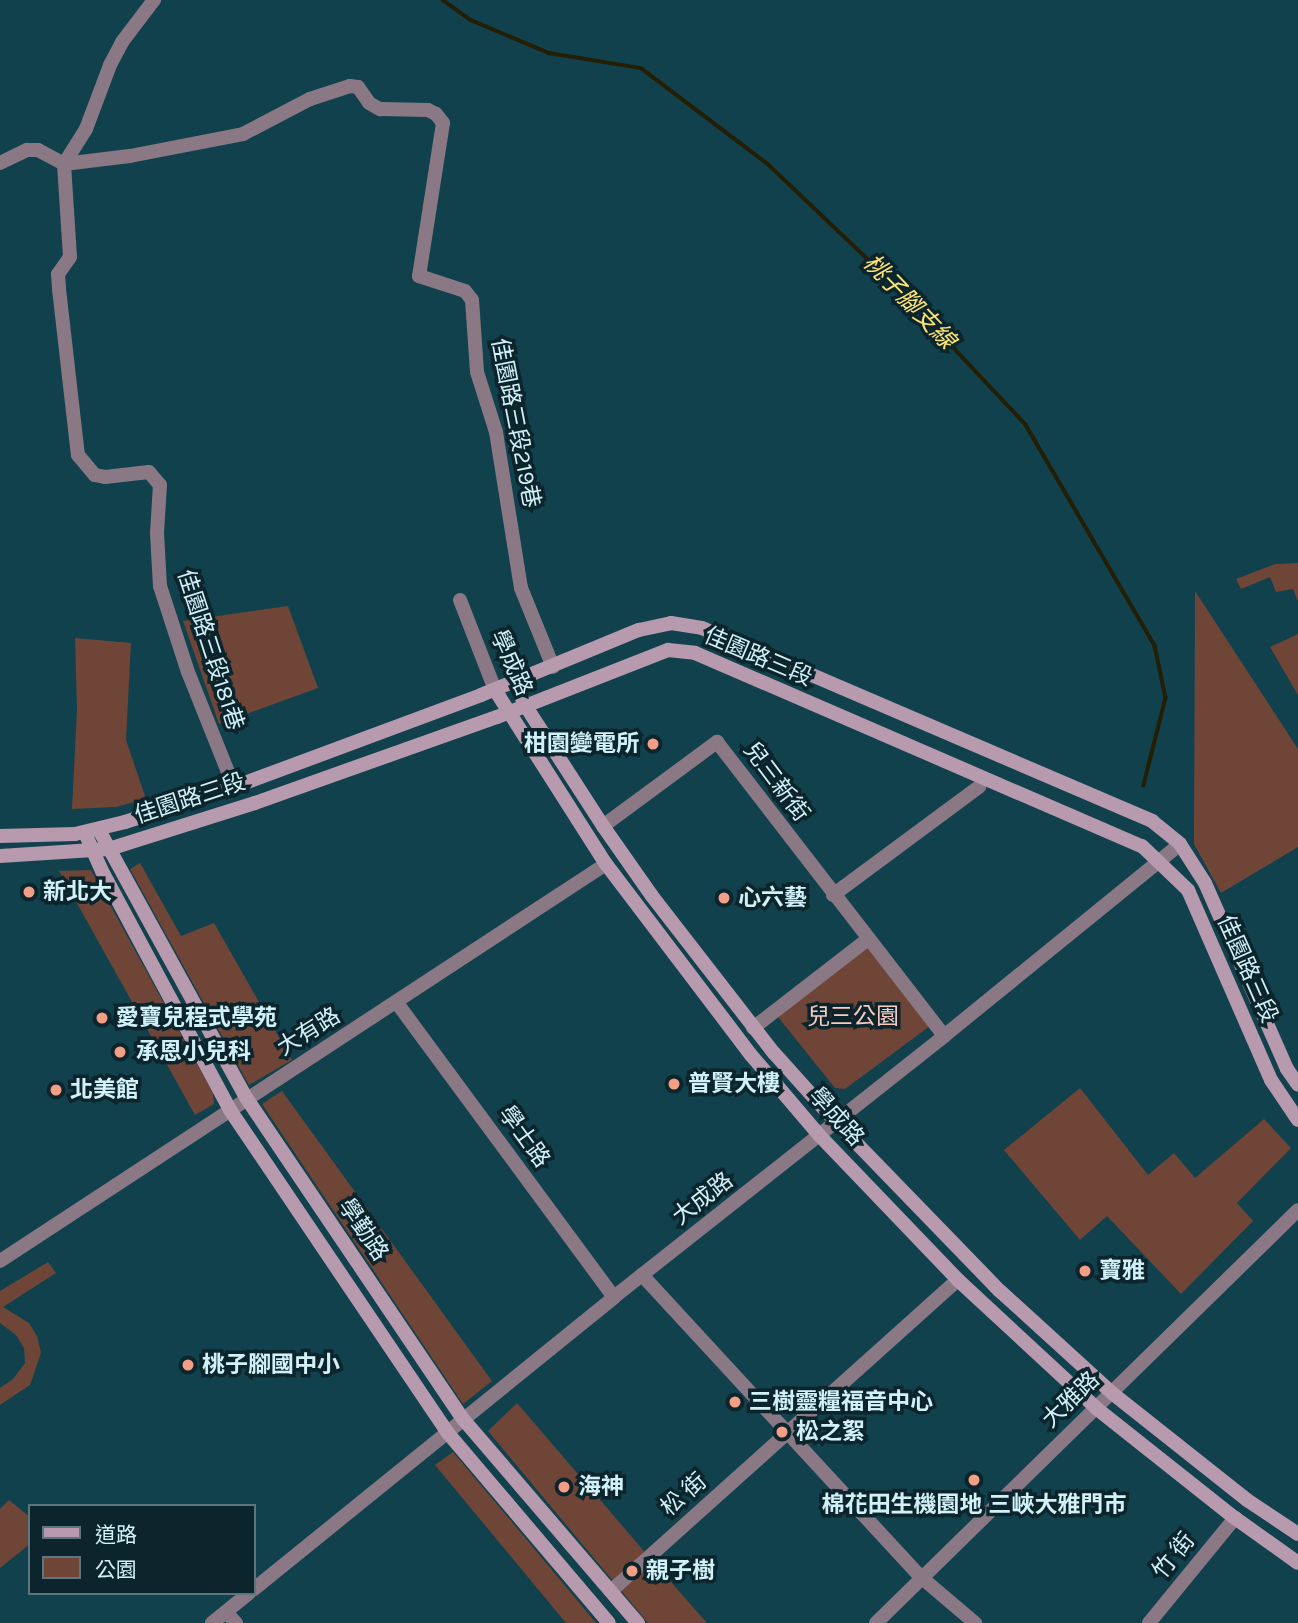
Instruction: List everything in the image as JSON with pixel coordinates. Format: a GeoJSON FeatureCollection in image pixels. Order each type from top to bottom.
{"type":"FeatureCollection","features":[{"type":"Feature","properties":{"kind":"street"},"geometry":{"type":"LineString","coordinates":[[0,163],[27,150],[38,150],[64,164],[86,129],[110,65],[122,42],[154,0]]}},
{"type":"Feature","properties":{"kind":"street","name":"佳園路三段219巷"},"geometry":{"type":"LineString","coordinates":[[64,164],[130,156],[243,134],[310,99],[350,86],[358,87],[369,103],[380,109],[428,110],[436,114],[443,123],[419,276],[465,290],[471,300],[477,372],[496,432],[521,589],[553,667]]}},
{"type":"Feature","properties":{"kind":"street","name":"佳園路三段181巷"},"geometry":{"type":"LineString","coordinates":[[64,164],[70,257],[58,274],[58,289],[78,455],[95,475],[105,477],[149,472],[160,485],[157,533],[160,586],[188,672],[234,787]]}},
{"type":"Feature","properties":{"kind":"street","name":"學成路"},"geometry":{"type":"LineString","coordinates":[[460,600],[495,690],[606,864],[751,1055],[820,1136],[958,1280],[1096,1408],[1235,1518],[1298,1563]]}},
{"type":"Feature","properties":{"kind":"street","name":"佳園路三段"},"geometry":{"type":"LineString","coordinates":[[0,836],[92,831],[234,787],[495,690],[639,630],[671,623],[702,628],[1087,790],[1152,821],[1180,844],[1205,883],[1287,1069],[1298,1085]]}},
{"type":"Feature","properties":{"kind":"street","name":"佳園路三段"},"geometry":{"type":"LineString","coordinates":[[0,856],[109,849],[255,803],[508,713],[668,650],[695,653],[1142,846],[1160,860],[1188,890],[1271,1080],[1298,1120]]}},
{"type":"Feature","properties":{"kind":"street","name":"學成路"},"geometry":{"type":"LineString","coordinates":[[514,682],[525,705],[603,826],[652,896],[754,1028],[836,1122],[1000,1291],[1112,1392],[1247,1500],[1298,1534]]}},
{"type":"Feature","properties":{"kind":"street","name":"兒三新街"},"geometry":{"type":"LineString","coordinates":[[603,826],[718,743],[944,1036]]}},
{"type":"Feature","properties":{"kind":"street"},"geometry":{"type":"LineString","coordinates":[[833,895],[979,787]]}},
{"type":"Feature","properties":{"kind":"street","name":"學勤路"},"geometry":{"type":"LineString","coordinates":[[92,831],[109,849],[247,1099],[463,1419],[638,1623]]}},
{"type":"Feature","properties":{"kind":"street","name":"學勤路"},"geometry":{"type":"LineString","coordinates":[[92,831],[92,852],[230,1110],[447,1432],[608,1623]]}},
{"type":"Feature","properties":{"kind":"street","name":"大成路"},"geometry":{"type":"LineString","coordinates":[[256,1587],[1180,844]]}},
{"type":"Feature","properties":{"kind":"street","name":"大有路"},"geometry":{"type":"LineString","coordinates":[[0,1261],[606,864]]}},
{"type":"Feature","properties":{"kind":"street"},"geometry":{"type":"LineString","coordinates":[[754,1028],[867,939]]}},
{"type":"Feature","properties":{"kind":"street","name":"學士路"},"geometry":{"type":"LineString","coordinates":[[397,1003],[614,1297]]}},
{"type":"Feature","properties":{"kind":"street","name":"大雅路"},"geometry":{"type":"LineString","coordinates":[[876,1623],[1298,1210]]}},
{"type":"Feature","properties":{"kind":"street"},"geometry":{"type":"LineString","coordinates":[[642,1275],[922,1578],[975,1623]]}},
{"type":"Feature","properties":{"kind":"street","name":"松 街"},"geometry":{"type":"LineString","coordinates":[[611,1591],[958,1280]]}},
{"type":"Feature","properties":{"kind":"street","name":"竹 街"},"geometry":{"type":"LineString","coordinates":[[1149,1623],[1235,1518]]}},
{"type":"Feature","properties":{"kind":"street"},"geometry":{"type":"LineString","coordinates":[[212,1623],[231,1617],[248,1595]]}},
{"type":"Feature","properties":{"kind":"green space"},"geometry":{"type":"Polygon","coordinates":[[[1298,563],[1298,602],[1293,589],[1276,592],[1270,577],[1241,589],[1236,579],[1275,564],[1298,563]]]}},
{"type":"Feature","properties":{"kind":"green space"},"geometry":{"type":"Polygon","coordinates":[[[1195,591],[1298,749],[1298,847],[1221,893],[1194,844],[1195,591]]]}},
{"type":"Feature","properties":{"kind":"green space"},"geometry":{"type":"Polygon","coordinates":[[[288,606],[318,688],[219,724],[183,621],[288,606]]]}},
{"type":"Feature","properties":{"kind":"green space"},"geometry":{"type":"Polygon","coordinates":[[[1298,634],[1298,695],[1270,647],[1298,634]]]}},
{"type":"Feature","properties":{"kind":"green space"},"geometry":{"type":"Polygon","coordinates":[[[75,638],[131,643],[126,740],[146,799],[116,807],[72,809],[77,709],[75,638]]]}},
{"type":"Feature","properties":{"kind":"green space"},"geometry":{"type":"Polygon","coordinates":[[[140,863],[181,936],[214,923],[292,1060],[249,1085],[130,869],[140,863]]]}},
{"type":"Feature","properties":{"kind":"green space"},"geometry":{"type":"Polygon","coordinates":[[[91,870],[213,1093],[214,1104],[195,1115],[59,871],[91,870]]]}},
{"type":"Feature","properties":{"kind":"green space","name":"兒三公園"},"geometry":{"type":"Polygon","coordinates":[[[868,939],[934,1023],[845,1089],[835,1088],[774,1012],[868,939]]]}},
{"type":"Feature","properties":{"kind":"green space"},"geometry":{"type":"Polygon","coordinates":[[[1080,1088],[1148,1175],[1174,1153],[1195,1178],[1264,1119],[1291,1148],[1237,1203],[1253,1221],[1181,1294],[1107,1216],[1080,1240],[1004,1150],[1080,1088]]]}},
{"type":"Feature","properties":{"kind":"green space"},"geometry":{"type":"Polygon","coordinates":[[[282,1091],[492,1381],[463,1404],[262,1104],[282,1091]]]}},
{"type":"Feature","properties":{"kind":"green space"},"geometry":{"type":"Polygon","coordinates":[[[48,1262],[56,1273],[3,1307],[29,1323],[37,1336],[41,1353],[30,1385],[0,1405],[0,1388],[13,1379],[25,1363],[24,1348],[16,1335],[0,1323],[0,1291],[48,1262]]]}},
{"type":"Feature","properties":{"kind":"green space"},"geometry":{"type":"Polygon","coordinates":[[[517,1403],[707,1623],[648,1623],[488,1431],[517,1403]]]}},
{"type":"Feature","properties":{"kind":"green space"},"geometry":{"type":"Polygon","coordinates":[[[453,1452],[596,1623],[566,1623],[435,1465],[453,1452]]]}},
{"type":"Feature","properties":{"kind":"green space"},"geometry":{"type":"Polygon","coordinates":[[[9,1500],[28,1515],[28,1546],[0,1568],[0,1509],[9,1500]]]}},
{"type":"Feature","properties":{"kind":"waterway","name":"桃子腳支線"},"geometry":{"type":"LineString","coordinates":[[443,0],[471,20],[549,53],[641,68],[768,164],[891,281],[1026,425],[1155,646],[1166,698],[1144,785]]}},
{"type":"Feature","properties":{"kind":"place","name":"柑園變電所"},"geometry":{"type":"Point","coordinates":[653,744]}},
{"type":"Feature","properties":{"kind":"place","name":"新北大"},"geometry":{"type":"Point","coordinates":[29,892]}},
{"type":"Feature","properties":{"kind":"place","name":"心六藝"},"geometry":{"type":"Point","coordinates":[724,898]}},
{"type":"Feature","properties":{"kind":"place","name":"愛寶兒程式學苑"},"geometry":{"type":"Point","coordinates":[102,1018]}},
{"type":"Feature","properties":{"kind":"place","name":"承恩小兒科"},"geometry":{"type":"Point","coordinates":[120,1052]}},
{"type":"Feature","properties":{"kind":"place","name":"普賢大樓"},"geometry":{"type":"Point","coordinates":[674,1084]}},
{"type":"Feature","properties":{"kind":"place","name":"北美館"},"geometry":{"type":"Point","coordinates":[56,1090]}},
{"type":"Feature","properties":{"kind":"place","name":"寶雅"},"geometry":{"type":"Point","coordinates":[1085,1271]}},
{"type":"Feature","properties":{"kind":"place","name":"桃子腳國中小"},"geometry":{"type":"Point","coordinates":[188,1365]}},
{"type":"Feature","properties":{"kind":"place","name":"三樹靈糧福音中心"},"geometry":{"type":"Point","coordinates":[735,1402]}},
{"type":"Feature","properties":{"kind":"place","name":"松之絮"},"geometry":{"type":"Point","coordinates":[782,1432]}},
{"type":"Feature","properties":{"kind":"place","name":"棉花田生機園地 三峽大雅門市"},"geometry":{"type":"Point","coordinates":[974,1480]}},
{"type":"Feature","properties":{"kind":"place","name":"海神"},"geometry":{"type":"Point","coordinates":[564,1487]}},
{"type":"Feature","properties":{"kind":"place","name":"親子樹"},"geometry":{"type":"Point","coordinates":[632,1571]}}]}
